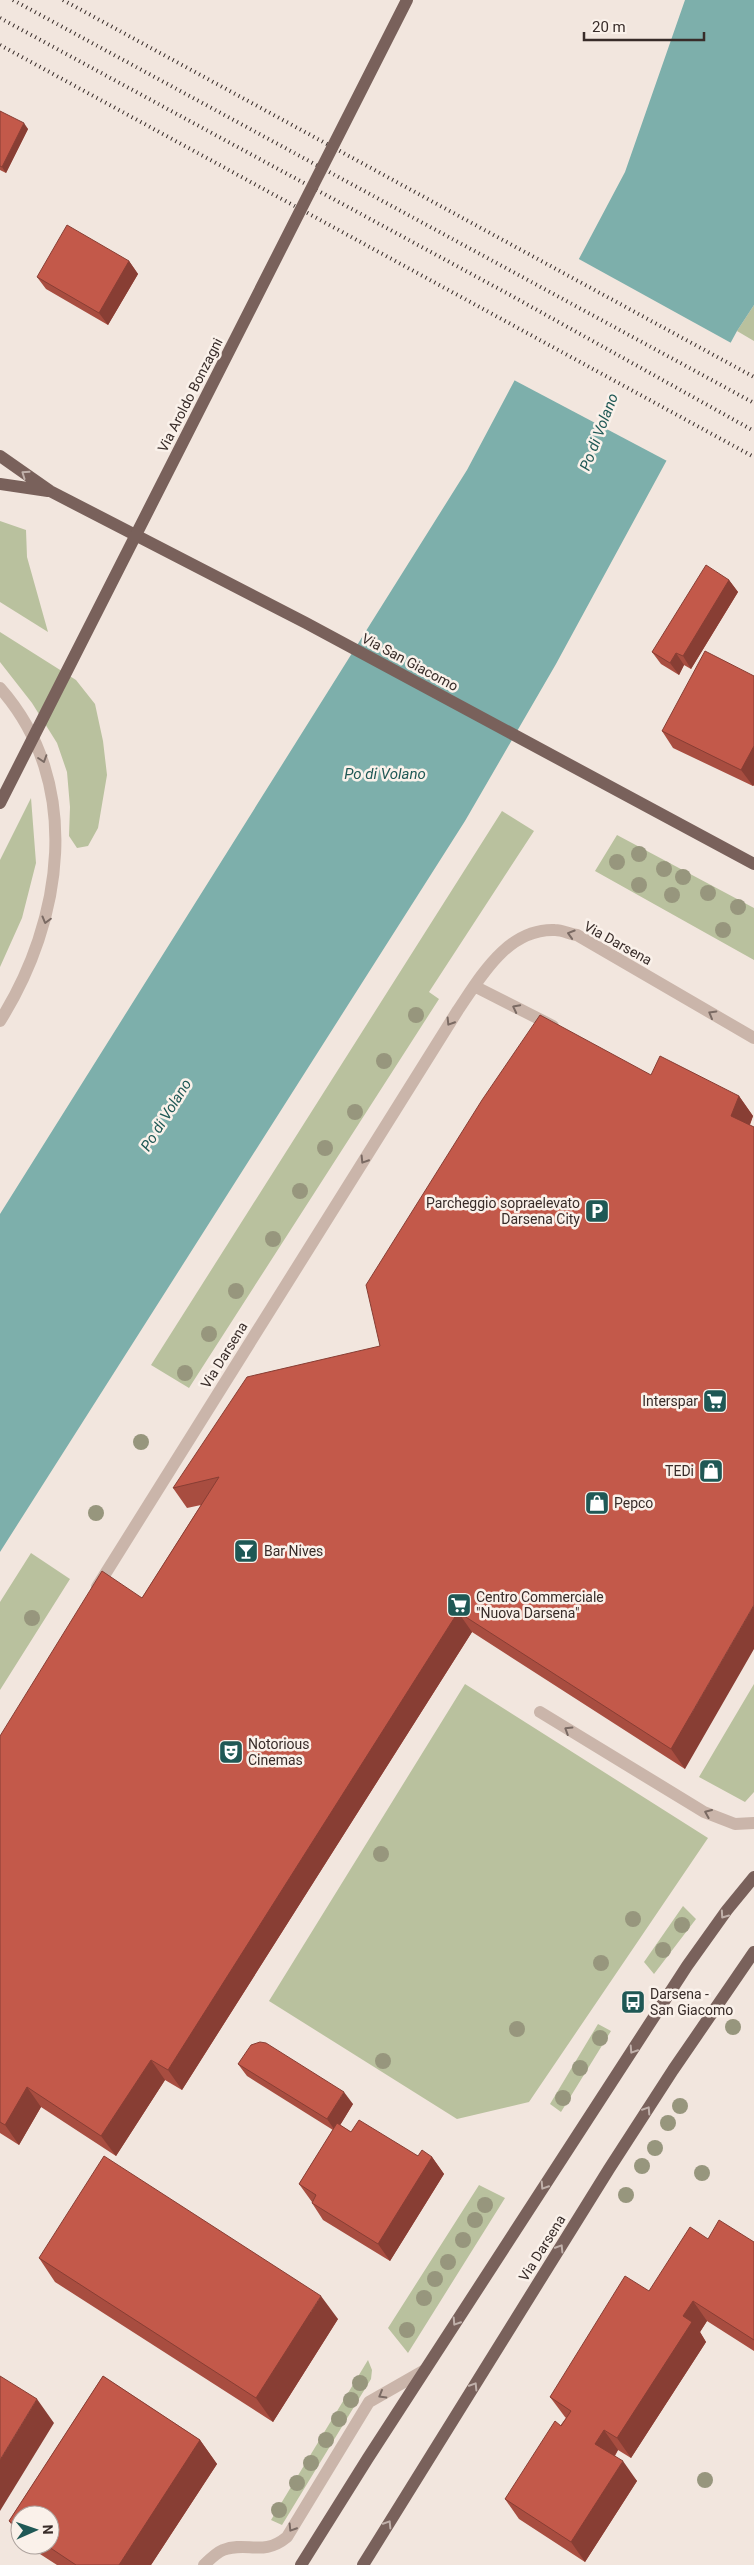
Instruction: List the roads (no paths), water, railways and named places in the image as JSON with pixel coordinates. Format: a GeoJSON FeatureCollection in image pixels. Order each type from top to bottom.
{"type":"FeatureCollection","features":[{"type":"Feature","properties":{"kind":"main road","name":"Via Aroldo Bonzagni"},"geometry":{"type":"LineString","coordinates":[[0,803],[407,0]]}},
{"type":"Feature","properties":{"kind":"main road"},"geometry":{"type":"LineString","coordinates":[[0,456],[50,491]]}},
{"type":"Feature","properties":{"kind":"main road"},"geometry":{"type":"LineString","coordinates":[[0,484],[50,491]]}},
{"type":"Feature","properties":{"kind":"main road","name":"Via San Giacomo"},"geometry":{"type":"LineString","coordinates":[[50,491],[306,623],[754,864]]}},
{"type":"Feature","properties":{"kind":"main road"},"geometry":{"type":"LineString","coordinates":[[301,2565],[424,2370],[687,1966],[727,1910],[754,1877]]}},
{"type":"Feature","properties":{"kind":"main road","name":"Via Darsena"},"geometry":{"type":"LineString","coordinates":[[363,2565],[609,2169],[673,2070],[754,1952]]}},
{"type":"Feature","properties":{"kind":"street"},"geometry":{"type":"LineString","coordinates":[[0,688],[25,722],[44,760],[54,815],[55,845],[50,905],[43,931],[23,979],[0,1021]]}},
{"type":"Feature","properties":{"kind":"street","name":"Via Darsena"},"geometry":{"type":"LineString","coordinates":[[89,1598],[474,986],[493,961],[508,946],[524,936],[556,930],[577,936],[754,1038]]}},
{"type":"Feature","properties":{"kind":"street"},"geometry":{"type":"LineString","coordinates":[[474,986],[563,1031]]}},
{"type":"Feature","properties":{"kind":"street"},"geometry":{"type":"LineString","coordinates":[[540,1712],[704,1812],[735,1824],[754,1823]]}},
{"type":"Feature","properties":{"kind":"street"},"geometry":{"type":"LineString","coordinates":[[204,2565],[223,2550],[270,2548],[279,2544],[287,2537],[369,2402],[424,2370]]}},
{"type":"Feature","properties":{"kind":"water","name":"Po di Volano"},"geometry":{"type":"Polygon","coordinates":[[[685,0],[754,0],[754,305],[737,331],[556,664],[465,821],[0,1552],[0,1214],[467,470],[625,172],[685,0]]]}},
{"type":"Feature","properties":{"kind":"railway"},"geometry":{"type":"LineString","coordinates":[[13,0],[754,403]]}},
{"type":"Feature","properties":{"kind":"railway"},"geometry":{"type":"LineString","coordinates":[[63,0],[754,377]]}},
{"type":"Feature","properties":{"kind":"railway"},"geometry":{"type":"LineString","coordinates":[[0,18],[512,296],[754,431]]}},
{"type":"Feature","properties":{"kind":"railway"},"geometry":{"type":"LineString","coordinates":[[0,45],[754,457]]}},
{"type":"Feature","properties":{"kind":"place","name":"Parcheggio sopraelevato Darsena City"},"geometry":{"type":"Point","coordinates":[597,1211]}},
{"type":"Feature","properties":{"kind":"place","name":"Interspar"},"geometry":{"type":"Point","coordinates":[715,1401]}},
{"type":"Feature","properties":{"kind":"place","name":"TEDi"},"geometry":{"type":"Point","coordinates":[711,1471]}},
{"type":"Feature","properties":{"kind":"place","name":"Pepco"},"geometry":{"type":"Point","coordinates":[597,1503]}},
{"type":"Feature","properties":{"kind":"place","name":"Bar Nives"},"geometry":{"type":"Point","coordinates":[246,1551]}},
{"type":"Feature","properties":{"kind":"place","name":"Centro Commerciale \"Nuova Darsena\""},"geometry":{"type":"Point","coordinates":[459,1605]}},
{"type":"Feature","properties":{"kind":"place","name":"Notorious Cinemas"},"geometry":{"type":"Point","coordinates":[231,1752]}},
{"type":"Feature","properties":{"kind":"place","name":"Darsena - San Giacomo"},"geometry":{"type":"Point","coordinates":[633,2002]}}]}
